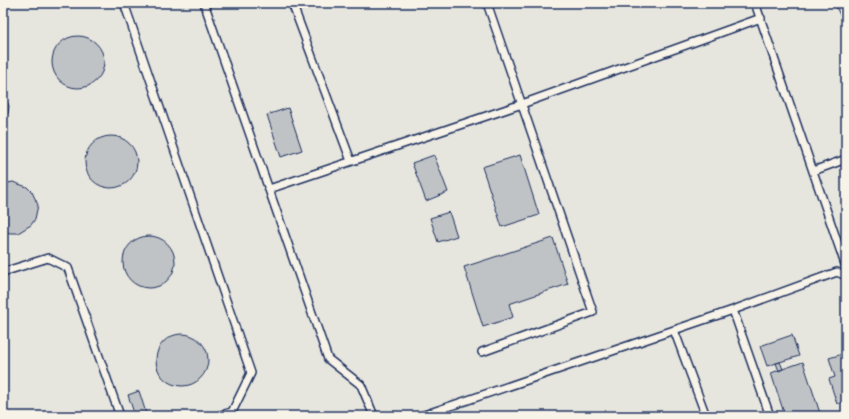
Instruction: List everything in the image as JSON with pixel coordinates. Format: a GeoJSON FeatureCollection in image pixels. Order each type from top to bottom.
{"type":"FeatureCollection","features":[{"type":"Feature","properties":{"kind":"lane"},"geometry":{"type":"LineString","coordinates":[[124,3],[251,373],[233,414],[217,416]]}},
{"type":"Feature","properties":{"kind":"lane"},"geometry":{"type":"LineString","coordinates":[[204,3],[328,359],[361,385],[374,416]]}},
{"type":"Feature","properties":{"kind":"lane"},"geometry":{"type":"LineString","coordinates":[[292,3],[351,161]]}},
{"type":"Feature","properties":{"kind":"lane"},"geometry":{"type":"LineString","coordinates":[[482,352],[593,312],[487,3]]}},
{"type":"Feature","properties":{"kind":"lane"},"geometry":{"type":"LineString","coordinates":[[756,3],[846,267]]}},
{"type":"Feature","properties":{"kind":"lane"},"geometry":{"type":"LineString","coordinates":[[268,189],[522,104],[761,18]]}},
{"type":"Feature","properties":{"kind":"lane"},"geometry":{"type":"LineString","coordinates":[[813,171],[846,159]]}},
{"type":"Feature","properties":{"kind":"lane"},"geometry":{"type":"LineString","coordinates":[[3,272],[48,258],[68,268],[120,416]]}},
{"type":"Feature","properties":{"kind":"lane"},"geometry":{"type":"LineString","coordinates":[[421,416],[733,310],[837,272],[846,276]]}},
{"type":"Feature","properties":{"kind":"lane"},"geometry":{"type":"LineString","coordinates":[[733,310],[770,416]]}},
{"type":"Feature","properties":{"kind":"lane"},"geometry":{"type":"LineString","coordinates":[[674,330],[706,416]]}},
{"type":"Feature","properties":{"kind":"shaded area"},"geometry":{"type":"Polygon","coordinates":[[[3,3],[846,3],[846,416],[593,416],[590,413],[580,416],[3,416],[3,3]]]}},
{"type":"Feature","properties":{"kind":"building"},"geometry":{"type":"Polygon","coordinates":[[[834,3],[846,3],[846,27],[834,3]]]}},
{"type":"Feature","properties":{"kind":"building"},"geometry":{"type":"Polygon","coordinates":[[[78,36],[88,38],[96,44],[102,52],[104,62],[102,72],[96,80],[88,86],[78,88],[68,86],[60,80],[54,72],[52,62],[54,52],[60,44],[68,38],[78,36]]]}},
{"type":"Feature","properties":{"kind":"building"},"geometry":{"type":"Polygon","coordinates":[[[3,92],[9,106],[8,113],[3,124],[3,92]]]}},
{"type":"Feature","properties":{"kind":"building"},"geometry":{"type":"Polygon","coordinates":[[[288,108],[302,150],[281,157],[267,115],[288,108]]]}},
{"type":"Feature","properties":{"kind":"building"},"geometry":{"type":"Polygon","coordinates":[[[111,136],[121,138],[129,144],[135,152],[137,162],[135,172],[129,180],[121,186],[111,188],[101,186],[93,180],[87,172],[85,162],[87,152],[93,144],[101,138],[111,136]]]}},
{"type":"Feature","properties":{"kind":"building"},"geometry":{"type":"Polygon","coordinates":[[[434,155],[448,192],[426,201],[412,163],[434,155]]]}},
{"type":"Feature","properties":{"kind":"building"},"geometry":{"type":"Polygon","coordinates":[[[520,155],[539,215],[502,227],[482,167],[520,155]]]}},
{"type":"Feature","properties":{"kind":"building"},"geometry":{"type":"Polygon","coordinates":[[[13,182],[27,187],[32,192],[38,205],[35,219],[31,225],[18,233],[3,232],[3,184],[13,182]]]}},
{"type":"Feature","properties":{"kind":"building"},"geometry":{"type":"Polygon","coordinates":[[[449,212],[457,236],[438,242],[430,218],[449,212]]]}},
{"type":"Feature","properties":{"kind":"building"},"geometry":{"type":"Polygon","coordinates":[[[149,236],[159,238],[167,244],[173,252],[175,262],[173,272],[167,280],[159,286],[149,288],[139,286],[131,280],[125,272],[123,262],[125,252],[131,244],[139,238],[149,236]]]}},
{"type":"Feature","properties":{"kind":"building"},"geometry":{"type":"Polygon","coordinates":[[[553,238],[568,284],[509,304],[513,317],[483,327],[464,267],[553,238]]]}},
{"type":"Feature","properties":{"kind":"building"},"geometry":{"type":"Polygon","coordinates":[[[182,334],[192,336],[200,342],[206,350],[208,360],[206,370],[200,378],[192,384],[182,386],[172,384],[164,378],[158,370],[156,360],[158,350],[164,342],[172,336],[182,334]]]}},
{"type":"Feature","properties":{"kind":"building"},"geometry":{"type":"Polygon","coordinates":[[[792,335],[799,356],[767,366],[760,346],[792,335]]]}},
{"type":"Feature","properties":{"kind":"building"},"geometry":{"type":"Polygon","coordinates":[[[846,353],[846,401],[837,404],[829,379],[835,377],[829,358],[846,353]]]}},
{"type":"Feature","properties":{"kind":"building"},"geometry":{"type":"Polygon","coordinates":[[[780,362],[783,369],[779,371],[776,363],[780,362]]]}},
{"type":"Feature","properties":{"kind":"building"},"geometry":{"type":"Polygon","coordinates":[[[803,362],[821,416],[785,416],[771,373],[803,362]]]}},
{"type":"Feature","properties":{"kind":"building"},"geometry":{"type":"Polygon","coordinates":[[[139,391],[147,416],[135,416],[128,395],[139,391]]]}}]}
